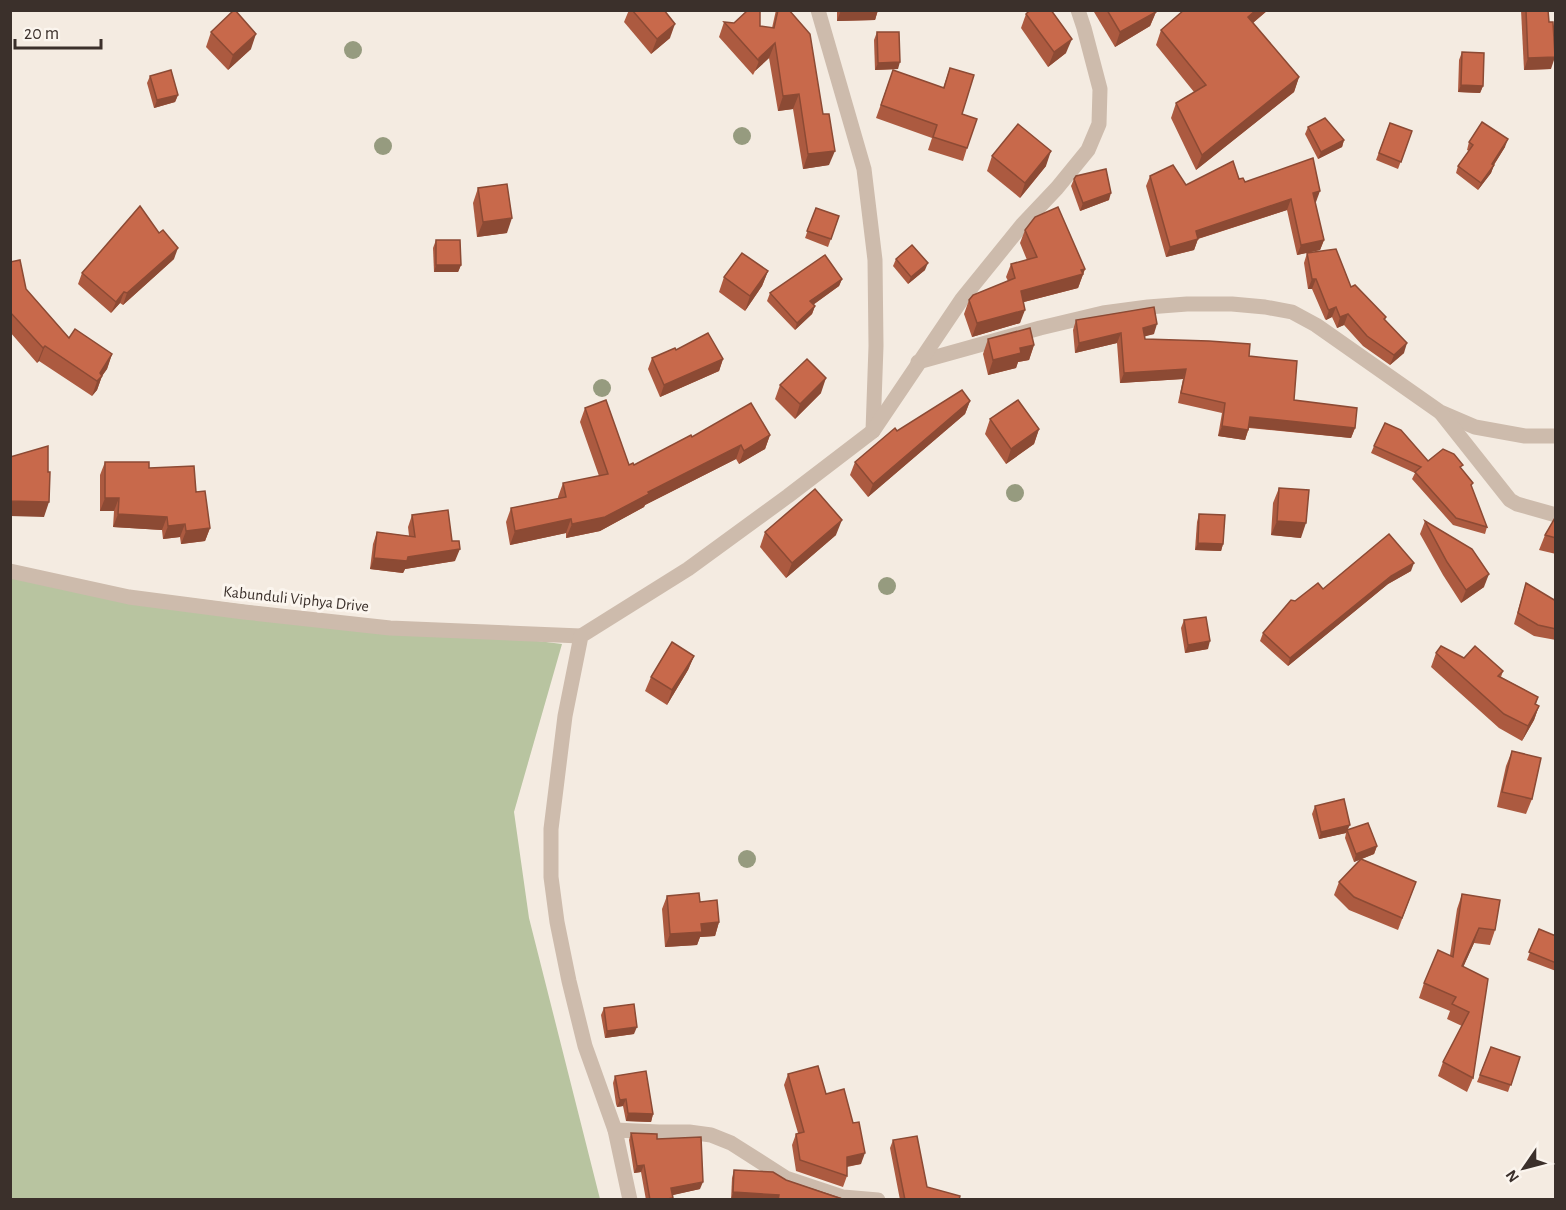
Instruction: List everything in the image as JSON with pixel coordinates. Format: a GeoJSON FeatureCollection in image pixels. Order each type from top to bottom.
{"type":"FeatureCollection","features":[{"type":"Feature","properties":{"kind":"street"},"geometry":{"type":"LineString","coordinates":[[818,10],[864,169],[875,260],[876,346],[873,431]]}},
{"type":"Feature","properties":{"kind":"street"},"geometry":{"type":"LineString","coordinates":[[630,1200],[615,1130],[585,1046],[571,992],[556,922],[551,877],[551,830],[565,716],[580,636],[688,569],[873,431],[962,299],[1022,225],[1057,188],[1088,150],[1099,124],[1100,88],[1078,10]]}},
{"type":"Feature","properties":{"kind":"street"},"geometry":{"type":"LineString","coordinates":[[918,362],[1103,313],[1187,304],[1265,307],[1292,312],[1316,325],[1440,412],[1475,428],[1525,436],[1556,436]]}},
{"type":"Feature","properties":{"kind":"street"},"geometry":{"type":"LineString","coordinates":[[1440,412],[1510,500],[1556,515]]}},
{"type":"Feature","properties":{"kind":"street","name":"Kabunduli Viphya Drive"},"geometry":{"type":"LineString","coordinates":[[10,572],[129,597],[244,612],[390,628],[580,636]]}},
{"type":"Feature","properties":{"kind":"street"},"geometry":{"type":"LineString","coordinates":[[615,1130],[689,1132],[711,1135],[731,1143],[786,1178],[843,1197],[878,1200]]}},
{"type":"Feature","properties":{"kind":"green space"},"geometry":{"type":"Polygon","coordinates":[[[10,573],[52,581],[562,644],[514,812],[529,918],[600,1199],[11,1199],[10,573]]]}},
{"type":"Feature","properties":{"kind":"building"},"geometry":{"type":"Polygon","coordinates":[[[234,10],[256,34],[233,55],[211,32],[234,10]]]}},
{"type":"Feature","properties":{"kind":"building"},"geometry":{"type":"Polygon","coordinates":[[[632,10],[664,10],[675,24],[657,39],[632,10]]]}},
{"type":"Feature","properties":{"kind":"building"},"geometry":{"type":"Polygon","coordinates":[[[748,10],[760,10],[760,26],[774,28],[778,10],[789,10],[810,34],[823,114],[829,114],[835,151],[808,154],[799,94],[783,96],[775,43],[759,58],[759,61],[724,22],[734,23],[748,10]]]}},
{"type":"Feature","properties":{"kind":"building"},"geometry":{"type":"Polygon","coordinates":[[[1030,10],[1051,10],[1072,39],[1054,52],[1026,14],[1030,10]]]}},
{"type":"Feature","properties":{"kind":"building"},"geometry":{"type":"Polygon","coordinates":[[[1107,10],[1155,10],[1156,12],[1120,32],[1107,10]]]}},
{"type":"Feature","properties":{"kind":"building"},"geometry":{"type":"Polygon","coordinates":[[[1184,10],[1256,10],[1248,17],[1299,77],[1202,155],[1176,103],[1206,85],[1161,30],[1184,10]]]}},
{"type":"Feature","properties":{"kind":"building"},"geometry":{"type":"Polygon","coordinates":[[[1526,10],[1548,10],[1549,22],[1553,22],[1555,57],[1528,58],[1526,10]]]}},
{"type":"Feature","properties":{"kind":"building"},"geometry":{"type":"Polygon","coordinates":[[[877,32],[899,32],[900,62],[878,63],[877,32]]]}},
{"type":"Feature","properties":{"kind":"building"},"geometry":{"type":"Polygon","coordinates":[[[1462,52],[1484,53],[1483,86],[1461,85],[1462,52]]]}},
{"type":"Feature","properties":{"kind":"building"},"geometry":{"type":"Polygon","coordinates":[[[950,68],[974,75],[962,114],[977,119],[967,148],[933,137],[937,125],[881,105],[893,70],[944,88],[950,68]]]}},
{"type":"Feature","properties":{"kind":"building"},"geometry":{"type":"Polygon","coordinates":[[[171,70],[178,95],[157,100],[150,76],[171,70]]]}},
{"type":"Feature","properties":{"kind":"building"},"geometry":{"type":"Polygon","coordinates":[[[1325,118],[1344,140],[1321,152],[1308,127],[1325,118]]]}},
{"type":"Feature","properties":{"kind":"building"},"geometry":{"type":"Polygon","coordinates":[[[1482,122],[1508,139],[1481,183],[1458,166],[1473,145],[1469,142],[1482,122]]]}},
{"type":"Feature","properties":{"kind":"building"},"geometry":{"type":"Polygon","coordinates":[[[1390,123],[1412,131],[1401,162],[1379,153],[1390,123]]]}},
{"type":"Feature","properties":{"kind":"building"},"geometry":{"type":"Polygon","coordinates":[[[1018,124],[1051,151],[1025,183],[992,156],[1018,124]]]}},
{"type":"Feature","properties":{"kind":"building"},"geometry":{"type":"Polygon","coordinates":[[[1313,158],[1320,191],[1313,193],[1324,240],[1301,245],[1291,199],[1196,231],[1198,239],[1170,247],[1150,176],[1173,165],[1186,185],[1233,161],[1239,179],[1243,178],[1245,182],[1313,158]]]}},
{"type":"Feature","properties":{"kind":"building"},"geometry":{"type":"Polygon","coordinates":[[[1106,169],[1111,193],[1083,203],[1074,179],[1076,176],[1106,169]]]}},
{"type":"Feature","properties":{"kind":"building"},"geometry":{"type":"Polygon","coordinates":[[[507,184],[512,218],[483,222],[478,188],[507,184]]]}},
{"type":"Feature","properties":{"kind":"building"},"geometry":{"type":"Polygon","coordinates":[[[140,206],[159,233],[163,230],[178,248],[127,293],[124,292],[116,302],[82,273],[140,206]]]}},
{"type":"Feature","properties":{"kind":"building"},"geometry":{"type":"Polygon","coordinates":[[[1058,207],[1085,269],[1081,270],[1083,274],[1021,291],[1025,310],[977,323],[969,300],[973,295],[1015,278],[1011,264],[1037,257],[1025,230],[1035,217],[1058,207]]]}},
{"type":"Feature","properties":{"kind":"building"},"geometry":{"type":"Polygon","coordinates":[[[816,208],[839,216],[831,239],[807,231],[816,208]]]}},
{"type":"Feature","properties":{"kind":"building"},"geometry":{"type":"Polygon","coordinates":[[[436,240],[460,240],[461,265],[436,265],[436,240]]]}},
{"type":"Feature","properties":{"kind":"building"},"geometry":{"type":"Polygon","coordinates":[[[912,245],[928,263],[911,277],[896,259],[912,245]]]}},
{"type":"Feature","properties":{"kind":"building"},"geometry":{"type":"Polygon","coordinates":[[[1336,249],[1351,287],[1355,285],[1407,343],[1394,355],[1367,336],[1348,314],[1340,317],[1336,307],[1328,309],[1316,279],[1312,279],[1307,253],[1336,249]]]}},
{"type":"Feature","properties":{"kind":"building"},"geometry":{"type":"Polygon","coordinates":[[[742,253],[768,271],[750,296],[724,277],[742,253]]]}},
{"type":"Feature","properties":{"kind":"building"},"geometry":{"type":"Polygon","coordinates":[[[825,255],[842,279],[810,301],[815,306],[797,323],[770,293],[825,255]]]}},
{"type":"Feature","properties":{"kind":"building"},"geometry":{"type":"Polygon","coordinates":[[[20,260],[26,289],[69,338],[75,329],[112,354],[100,373],[102,376],[97,381],[45,346],[43,348],[10,312],[10,262],[20,260]]]}},
{"type":"Feature","properties":{"kind":"building"},"geometry":{"type":"Polygon","coordinates":[[[1154,307],[1157,324],[1143,328],[1145,339],[1250,344],[1249,356],[1297,361],[1294,400],[1357,408],[1355,428],[1250,417],[1248,430],[1222,426],[1225,403],[1181,393],[1186,369],[1124,373],[1121,333],[1079,343],[1076,320],[1154,307]]]}},
{"type":"Feature","properties":{"kind":"building"},"geometry":{"type":"Polygon","coordinates":[[[1030,328],[1034,345],[1020,348],[1021,353],[993,360],[988,339],[1030,328]]]}},
{"type":"Feature","properties":{"kind":"building"},"geometry":{"type":"Polygon","coordinates":[[[708,333],[723,359],[664,385],[652,358],[675,348],[676,350],[708,333]]]}},
{"type":"Feature","properties":{"kind":"building"},"geometry":{"type":"Polygon","coordinates":[[[807,359],[826,378],[800,404],[780,385],[807,359]]]}},
{"type":"Feature","properties":{"kind":"building"},"geometry":{"type":"Polygon","coordinates":[[[962,390],[970,401],[873,484],[855,462],[895,428],[897,431],[962,390]]]}},
{"type":"Feature","properties":{"kind":"building"},"geometry":{"type":"Polygon","coordinates":[[[606,400],[629,465],[633,463],[634,465],[691,435],[692,437],[751,403],[770,435],[744,451],[741,445],[648,492],[649,494],[605,517],[572,524],[571,519],[515,531],[511,508],[566,497],[563,483],[608,474],[585,408],[606,400]]]}},
{"type":"Feature","properties":{"kind":"building"},"geometry":{"type":"Polygon","coordinates":[[[1018,400],[1039,429],[1011,449],[990,419],[1018,400]]]}},
{"type":"Feature","properties":{"kind":"building"},"geometry":{"type":"Polygon","coordinates":[[[1385,423],[1401,430],[1428,461],[1443,449],[1454,454],[1463,465],[1460,467],[1473,483],[1471,485],[1487,527],[1456,518],[1415,472],[1421,467],[1374,446],[1385,423]]]}},
{"type":"Feature","properties":{"kind":"building"},"geometry":{"type":"Polygon","coordinates":[[[48,446],[49,502],[10,501],[10,457],[48,446]]]}},
{"type":"Feature","properties":{"kind":"building"},"geometry":{"type":"Polygon","coordinates":[[[105,462],[149,462],[149,468],[194,466],[196,492],[205,491],[210,528],[186,531],[185,524],[168,526],[167,517],[118,514],[119,498],[105,498],[105,462]]]}},
{"type":"Feature","properties":{"kind":"building"},"geometry":{"type":"Polygon","coordinates":[[[1279,488],[1309,490],[1306,523],[1277,521],[1279,488]]]}},
{"type":"Feature","properties":{"kind":"building"},"geometry":{"type":"Polygon","coordinates":[[[815,489],[842,520],[792,563],[765,532],[815,489]]]}},
{"type":"Feature","properties":{"kind":"building"},"geometry":{"type":"Polygon","coordinates":[[[448,510],[452,541],[459,541],[460,549],[408,557],[407,561],[374,558],[377,532],[415,537],[412,515],[448,510]]]}},
{"type":"Feature","properties":{"kind":"building"},"geometry":{"type":"Polygon","coordinates":[[[1199,514],[1225,515],[1223,544],[1198,543],[1199,514]]]}},
{"type":"Feature","properties":{"kind":"building"},"geometry":{"type":"Polygon","coordinates":[[[1556,516],[1556,538],[1545,535],[1556,516]]]}},
{"type":"Feature","properties":{"kind":"building"},"geometry":{"type":"Polygon","coordinates":[[[1425,521],[1472,549],[1489,574],[1466,590],[1447,562],[1425,521]]]}},
{"type":"Feature","properties":{"kind":"building"},"geometry":{"type":"Polygon","coordinates":[[[1389,534],[1414,563],[1391,576],[1290,658],[1263,633],[1291,600],[1295,601],[1318,583],[1323,589],[1389,534]]]}},
{"type":"Feature","properties":{"kind":"building"},"geometry":{"type":"Polygon","coordinates":[[[1526,583],[1556,601],[1556,629],[1538,625],[1518,613],[1526,583]]]}},
{"type":"Feature","properties":{"kind":"building"},"geometry":{"type":"Polygon","coordinates":[[[1206,617],[1210,641],[1188,645],[1184,620],[1206,617]]]}},
{"type":"Feature","properties":{"kind":"building"},"geometry":{"type":"Polygon","coordinates":[[[672,642],[694,656],[672,690],[651,677],[672,642]]]}},
{"type":"Feature","properties":{"kind":"building"},"geometry":{"type":"Polygon","coordinates":[[[1441,646],[1464,658],[1475,646],[1503,671],[1498,676],[1538,697],[1535,704],[1539,706],[1528,726],[1504,714],[1436,653],[1441,646]]]}},
{"type":"Feature","properties":{"kind":"building"},"geometry":{"type":"Polygon","coordinates":[[[1512,751],[1541,758],[1532,799],[1502,792],[1512,751]]]}},
{"type":"Feature","properties":{"kind":"building"},"geometry":{"type":"Polygon","coordinates":[[[1344,799],[1350,825],[1321,832],[1315,806],[1344,799]]]}},
{"type":"Feature","properties":{"kind":"building"},"geometry":{"type":"Polygon","coordinates":[[[1368,823],[1377,846],[1356,854],[1347,830],[1368,823]]]}},
{"type":"Feature","properties":{"kind":"building"},"geometry":{"type":"Polygon","coordinates":[[[1361,859],[1416,882],[1402,918],[1354,897],[1339,882],[1361,859]]]}},
{"type":"Feature","properties":{"kind":"building"},"geometry":{"type":"Polygon","coordinates":[[[699,893],[700,902],[717,900],[719,922],[701,924],[702,932],[670,934],[667,896],[699,893]]]}},
{"type":"Feature","properties":{"kind":"building"},"geometry":{"type":"Polygon","coordinates":[[[1462,894],[1500,900],[1495,930],[1479,928],[1462,966],[1488,979],[1473,1078],[1443,1062],[1469,1012],[1452,1004],[1456,997],[1424,983],[1438,950],[1453,957],[1462,894]]]}},
{"type":"Feature","properties":{"kind":"building"},"geometry":{"type":"Polygon","coordinates":[[[1539,929],[1556,936],[1556,963],[1529,952],[1539,929]]]}},
{"type":"Feature","properties":{"kind":"building"},"geometry":{"type":"Polygon","coordinates":[[[634,1004],[637,1027],[607,1031],[604,1008],[634,1004]]]}},
{"type":"Feature","properties":{"kind":"building"},"geometry":{"type":"Polygon","coordinates":[[[1491,1047],[1520,1057],[1511,1085],[1480,1075],[1491,1047]]]}},
{"type":"Feature","properties":{"kind":"building"},"geometry":{"type":"Polygon","coordinates":[[[818,1066],[826,1094],[844,1089],[853,1123],[859,1122],[865,1153],[847,1157],[847,1176],[800,1160],[796,1134],[804,1132],[788,1074],[818,1066]]]}},
{"type":"Feature","properties":{"kind":"building"},"geometry":{"type":"Polygon","coordinates":[[[646,1071],[653,1114],[628,1113],[626,1099],[620,1100],[615,1076],[646,1071]]]}},
{"type":"Feature","properties":{"kind":"building"},"geometry":{"type":"Polygon","coordinates":[[[631,1133],[657,1134],[657,1139],[701,1137],[703,1182],[671,1188],[673,1198],[650,1200],[644,1165],[637,1166],[631,1133]]]}},
{"type":"Feature","properties":{"kind":"building"},"geometry":{"type":"Polygon","coordinates":[[[917,1136],[927,1187],[960,1196],[959,1200],[905,1200],[893,1140],[917,1136]]]}},
{"type":"Feature","properties":{"kind":"building"},"geometry":{"type":"Polygon","coordinates":[[[734,1170],[773,1172],[786,1180],[845,1200],[778,1200],[779,1195],[733,1192],[734,1170]]]}}]}
